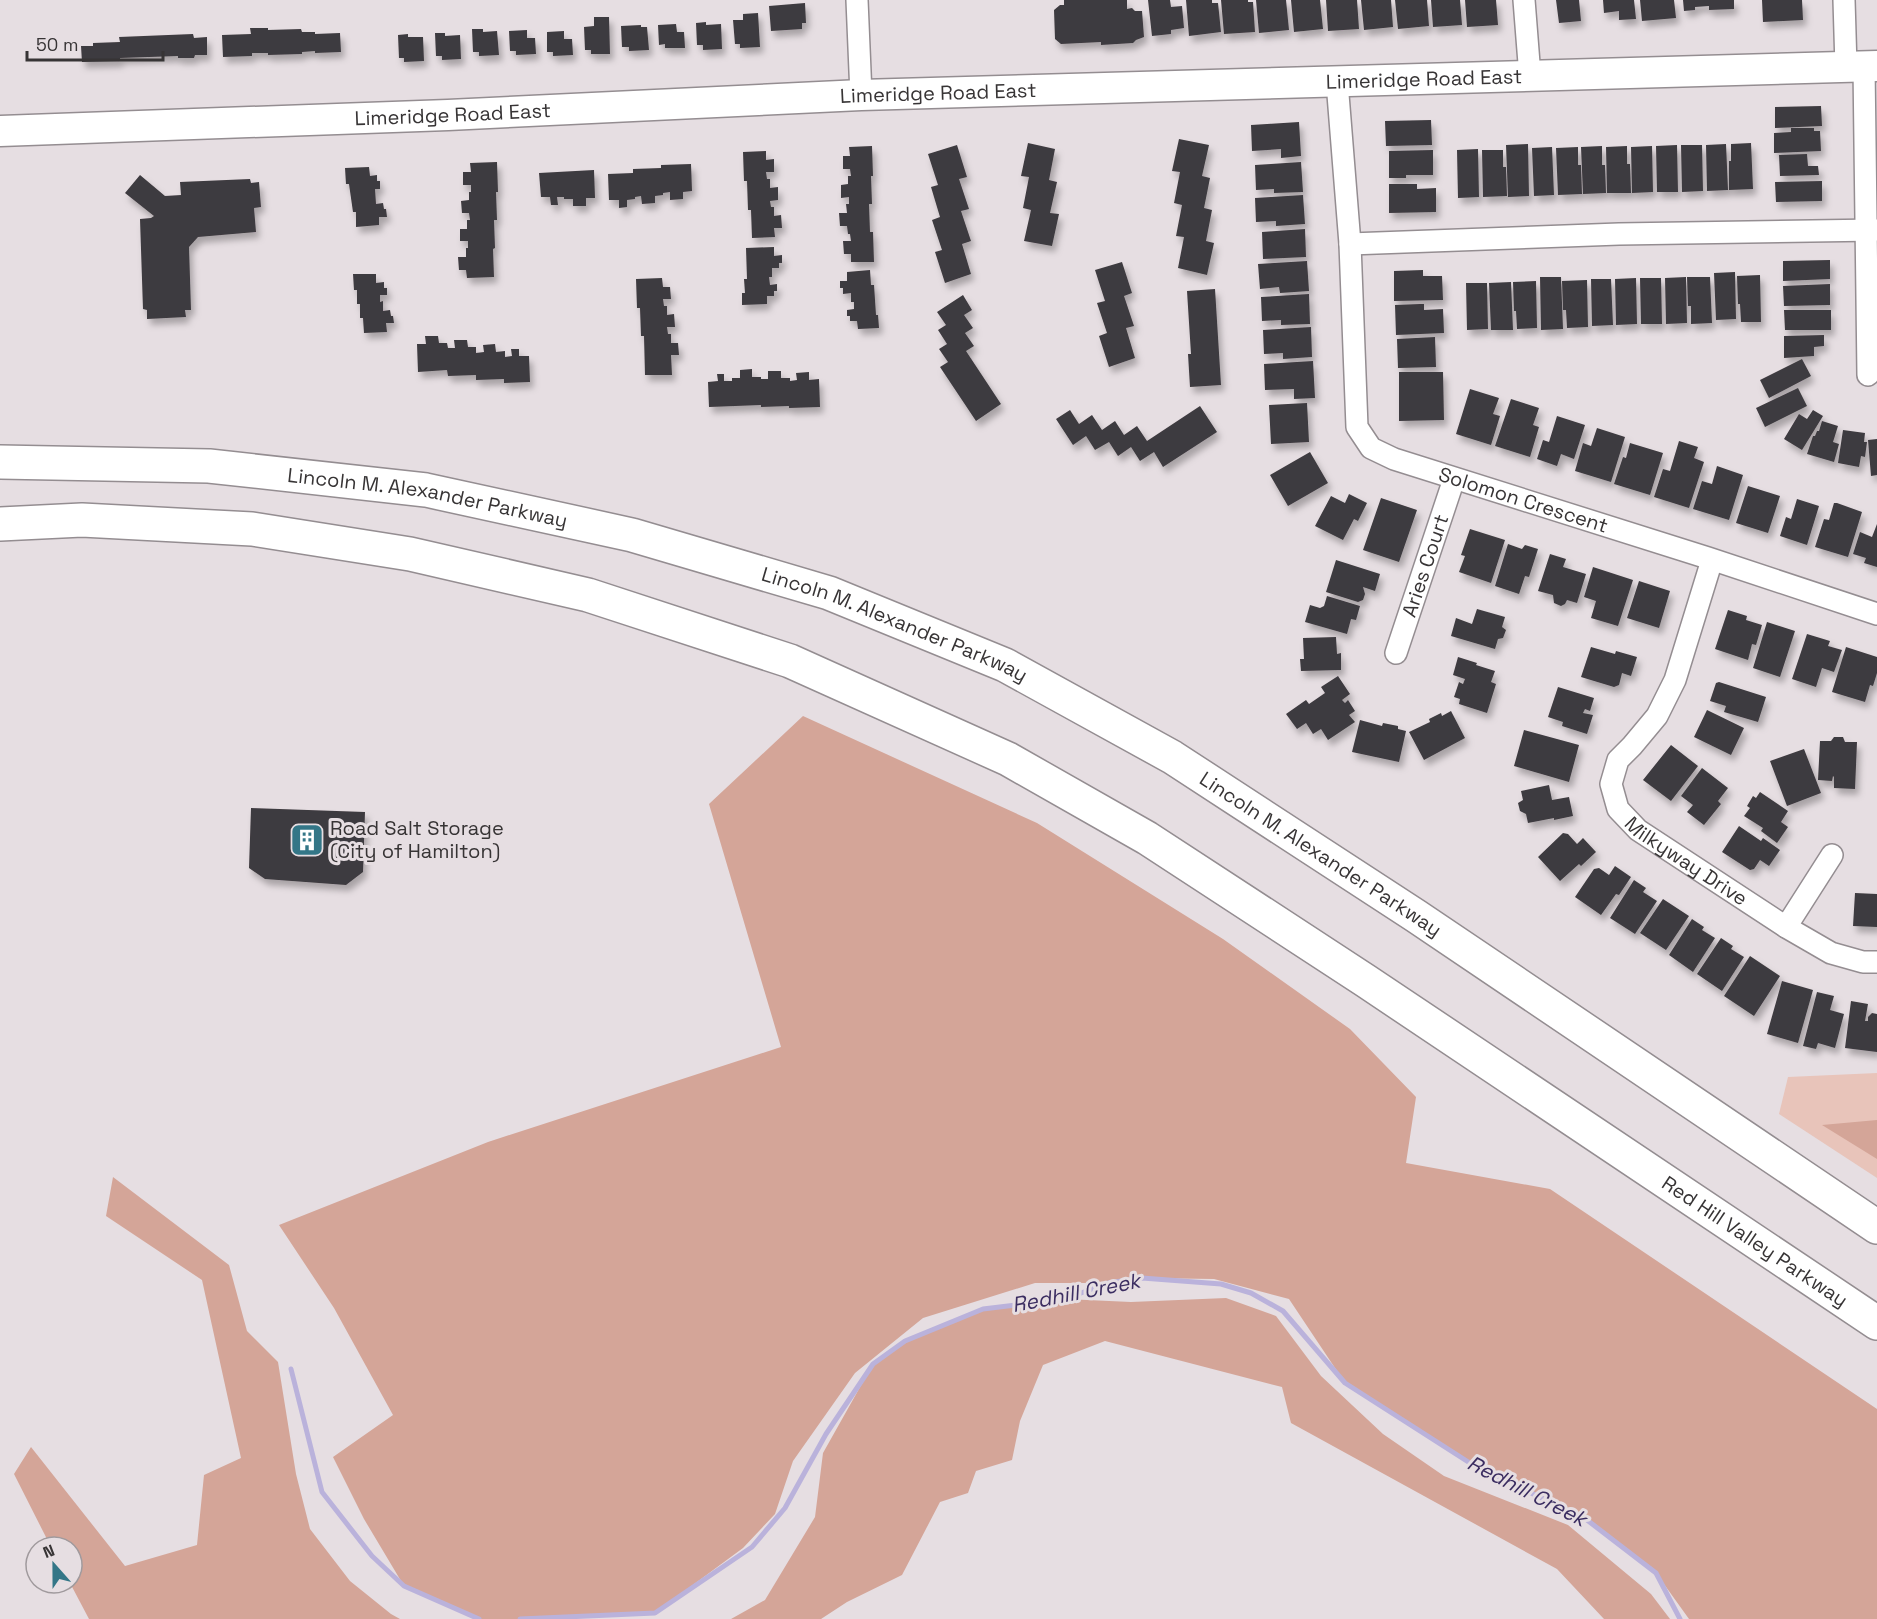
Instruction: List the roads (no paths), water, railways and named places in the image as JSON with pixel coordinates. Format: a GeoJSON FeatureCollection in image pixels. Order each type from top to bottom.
{"type":"FeatureCollection","features":[{"type":"Feature","properties":{"kind":"highway","name":"Lincoln M. Alexander Parkway"},"geometry":{"type":"LineString","coordinates":[[0,462],[209,466],[426,490],[632,535],[829,593],[1005,665],[1172,757],[1416,916],[1877,1227]]}},
{"type":"Feature","properties":{"kind":"highway","name":"Red Hill Valley Parkway"},"geometry":{"type":"LineString","coordinates":[[0,524],[82,520],[252,529],[410,554],[588,595],[790,661],[1008,759],[1147,838],[1366,981],[1877,1323]]}},
{"type":"Feature","properties":{"kind":"street"},"geometry":{"type":"LineString","coordinates":[[857,0],[861,95]]}},
{"type":"Feature","properties":{"kind":"street"},"geometry":{"type":"LineString","coordinates":[[1524,0],[1530,75]]}},
{"type":"Feature","properties":{"kind":"street"},"geometry":{"type":"LineString","coordinates":[[1844,0],[1862,66],[1872,230],[1868,375]]}},
{"type":"Feature","properties":{"kind":"street","name":"Limeridge Road East"},"geometry":{"type":"LineString","coordinates":[[0,131],[448,115],[861,95],[1862,66]]}},
{"type":"Feature","properties":{"kind":"street","name":"Solomon Crescent"},"geometry":{"type":"LineString","coordinates":[[1337,82],[1350,244],[1357,427],[1371,448],[1394,459],[1454,479],[1877,614]]}},
{"type":"Feature","properties":{"kind":"street"},"geometry":{"type":"LineString","coordinates":[[1350,244],[1618,234],[1872,230]]}},
{"type":"Feature","properties":{"kind":"street","name":"Aries Court"},"geometry":{"type":"LineString","coordinates":[[1396,653],[1454,479]]}},
{"type":"Feature","properties":{"kind":"street","name":"Milkyway Drive"},"geometry":{"type":"LineString","coordinates":[[1712,560],[1675,680],[1657,716],[1618,760],[1611,784],[1618,809],[1638,830],[1786,927],[1831,953],[1863,962],[1877,962]]}},
{"type":"Feature","properties":{"kind":"street"},"geometry":{"type":"LineString","coordinates":[[1786,927],[1832,855]]}},
{"type":"Feature","properties":{"kind":"waterway","name":"Redhill Creek"},"geometry":{"type":"LineString","coordinates":[[520,1619],[655,1613],[752,1547],[785,1508],[826,1434],[873,1364],[905,1341],[983,1309],[1065,1299],[1108,1283],[1142,1278],[1221,1284],[1251,1293],[1283,1311],[1345,1383],[1473,1465],[1587,1520],[1656,1573],[1680,1619]]}},
{"type":"Feature","properties":{"kind":"waterway","name":"Redhill Creek"},"geometry":{"type":"LineString","coordinates":[[291,1369],[322,1492],[372,1556],[404,1586],[479,1619]]}},
{"type":"Feature","properties":{"kind":"place","name":"Road Salt Storage (City of Hamilton)"},"geometry":{"type":"Point","coordinates":[307,840]}}]}
